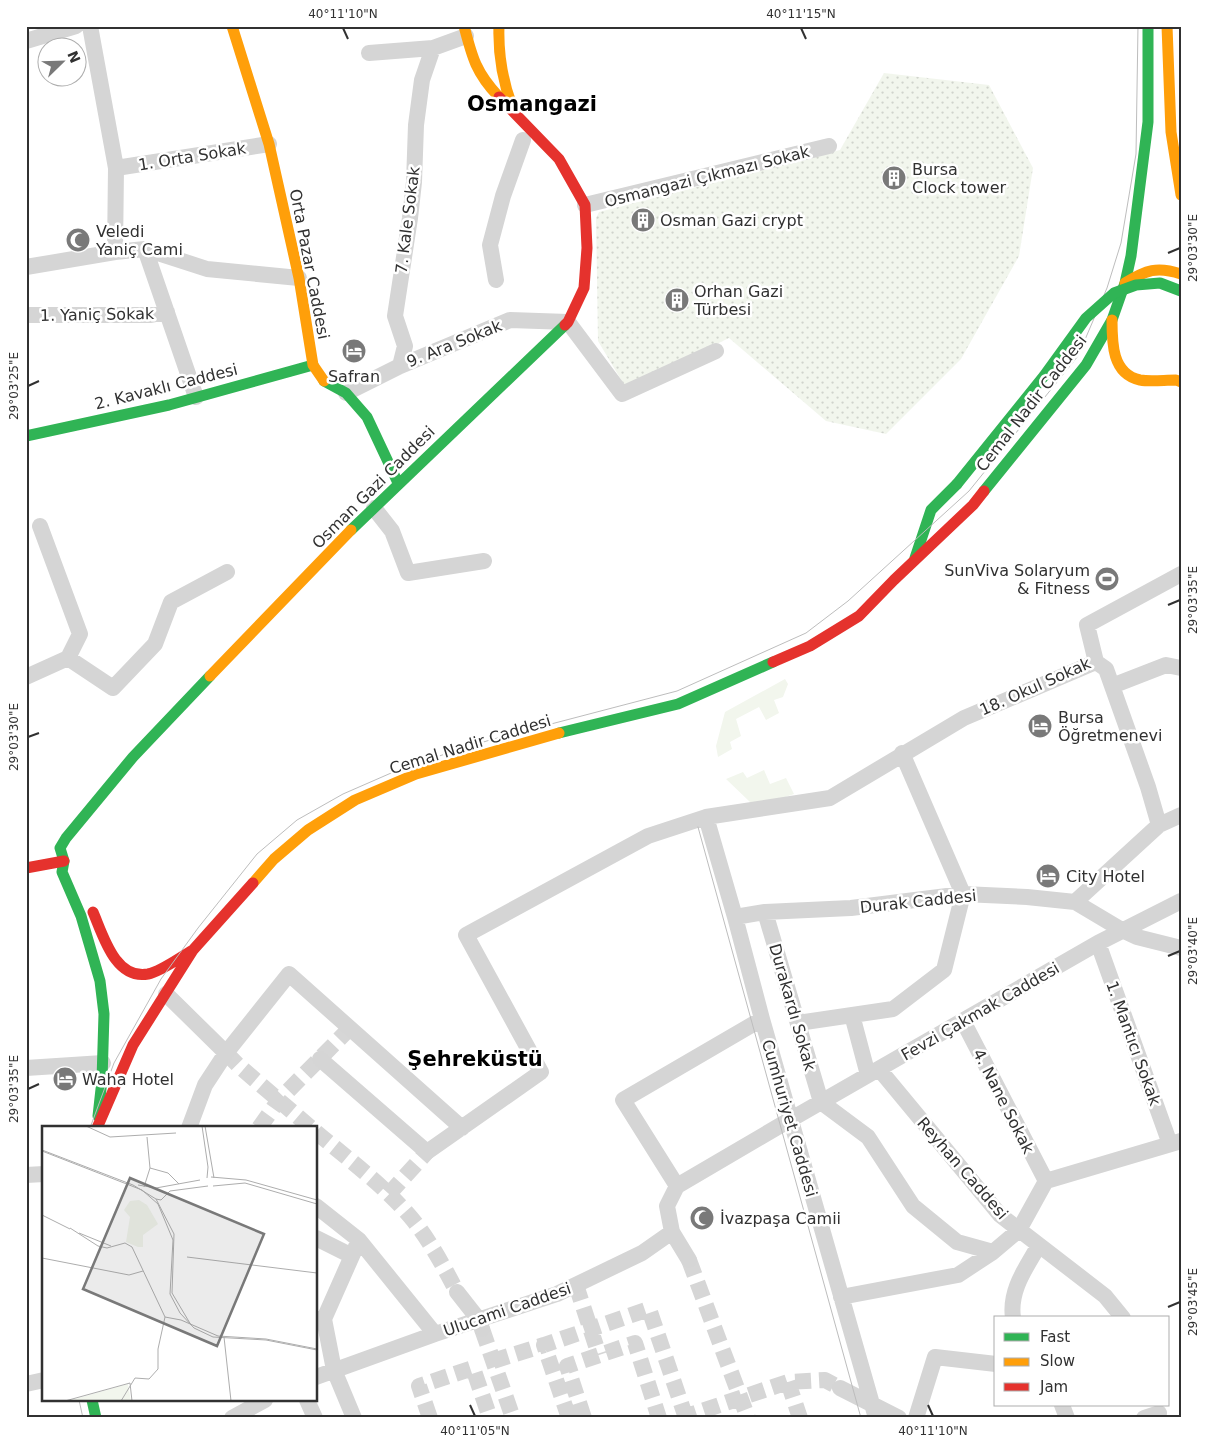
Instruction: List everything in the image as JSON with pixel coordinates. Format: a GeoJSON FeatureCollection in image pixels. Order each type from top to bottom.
{"type":"FeatureCollection","features":[{"type":"Feature","properties":{"kind":"main road","name":"Orta Pazar Caddesi"},"geometry":{"type":"LineString","coordinates":[[232,26],[269,144],[298,278],[313,365]]}},
{"type":"Feature","properties":{"kind":"main road"},"geometry":{"type":"LineString","coordinates":[[499,26],[498,56],[503,85],[515,114]]}},
{"type":"Feature","properties":{"kind":"main road","name":"Cemal Nadir Caddesi"},"geometry":{"type":"LineString","coordinates":[[97,1126],[133,1045],[193,950],[274,859],[308,830],[355,800],[416,774],[528,740],[678,704],[818,641],[859,616],[972,505],[1086,365],[1112,320],[1125,283],[1131,256],[1148,122],[1148,26]]}},
{"type":"Feature","properties":{"kind":"main road"},"geometry":{"type":"LineString","coordinates":[[1167,26],[1169,123],[1181,195]]}},
{"type":"Feature","properties":{"kind":"main road","name":"Osman Gazi Caddesi"},"geometry":{"type":"LineString","coordinates":[[97,1126],[104,1014],[100,981],[81,916],[62,872],[64,861],[60,848],[66,838],[133,757],[346,535],[398,483],[568,322],[584,288],[587,248],[585,205],[559,158],[487,84],[472,58],[465,31]]}},
{"type":"Feature","properties":{"kind":"main road"},"geometry":{"type":"LineString","coordinates":[[1125,283],[1138,274],[1152,269],[1167,270],[1181,274]]}},
{"type":"Feature","properties":{"kind":"main road","name":"Cemal Nadir Caddesi"},"geometry":{"type":"LineString","coordinates":[[914,560],[931,510],[957,484],[1044,376],[1086,318],[1114,293],[1136,284],[1160,283],[1181,291]]}},
{"type":"Feature","properties":{"kind":"main road"},"geometry":{"type":"LineString","coordinates":[[1112,320],[1111,348],[1121,370],[1138,380],[1176,380],[1181,382]]}},
{"type":"Feature","properties":{"kind":"main road"},"geometry":{"type":"LineString","coordinates":[[313,365],[322,380],[346,393],[367,417],[398,483]]}},
{"type":"Feature","properties":{"kind":"main road","name":"2. Kavaklı Caddesi"},"geometry":{"type":"LineString","coordinates":[[26,436],[196,397],[313,365]]}},
{"type":"Feature","properties":{"kind":"main road"},"geometry":{"type":"LineString","coordinates":[[26,868],[64,861],[74,871]]}},
{"type":"Feature","properties":{"kind":"main road"},"geometry":{"type":"LineString","coordinates":[[86,898],[111,951],[120,965],[132,973],[149,974],[193,950]]}},
{"type":"Feature","properties":{"kind":"main road"},"geometry":{"type":"LineString","coordinates":[[92,1402],[96,1418]]}},
{"type":"Feature","properties":{"kind":"street"},"geometry":{"type":"LineString","coordinates":[[26,41],[76,26]]}},
{"type":"Feature","properties":{"kind":"street"},"geometry":{"type":"LineString","coordinates":[[90,26],[116,168],[115,252]]}},
{"type":"Feature","properties":{"kind":"street"},"geometry":{"type":"LineString","coordinates":[[369,53],[433,48],[465,31]]}},
{"type":"Feature","properties":{"kind":"street","name":"7. Kale Sokak"},"geometry":{"type":"LineString","coordinates":[[400,366],[405,346],[395,316],[410,218],[414,182],[416,125],[422,80],[433,48]]}},
{"type":"Feature","properties":{"kind":"street"},"geometry":{"type":"LineString","coordinates":[[496,280],[490,245],[503,196],[523,140]]}},
{"type":"Feature","properties":{"kind":"street","name":"1. Orta Sokak"},"geometry":{"type":"LineString","coordinates":[[116,168],[269,144]]}},
{"type":"Feature","properties":{"kind":"street","name":"Osmangazi Çıkmazı Sokak"},"geometry":{"type":"LineString","coordinates":[[585,205],[829,146]]}},
{"type":"Feature","properties":{"kind":"street"},"geometry":{"type":"LineString","coordinates":[[145,249],[196,397]]}},
{"type":"Feature","properties":{"kind":"street"},"geometry":{"type":"LineString","coordinates":[[26,267],[115,252],[145,249],[207,270],[298,278]]}},
{"type":"Feature","properties":{"kind":"street","name":"1. Yaniç Sokak"},"geometry":{"type":"LineString","coordinates":[[26,315],[151,315],[167,312]]}},
{"type":"Feature","properties":{"kind":"street","name":"9. Ara Sokak"},"geometry":{"type":"LineString","coordinates":[[400,366],[510,320],[568,322]]}},
{"type":"Feature","properties":{"kind":"street"},"geometry":{"type":"LineString","coordinates":[[568,322],[622,394],[716,351]]}},
{"type":"Feature","properties":{"kind":"street"},"geometry":{"type":"LineString","coordinates":[[346,393],[400,366]]}},
{"type":"Feature","properties":{"kind":"street"},"geometry":{"type":"LineString","coordinates":[[374,508],[392,532],[408,573],[484,561]]}},
{"type":"Feature","properties":{"kind":"street"},"geometry":{"type":"LineString","coordinates":[[26,677],[68,658],[80,634],[40,526]]}},
{"type":"Feature","properties":{"kind":"street"},"geometry":{"type":"LineString","coordinates":[[68,658],[114,688],[156,644],[171,602],[227,572]]}},
{"type":"Feature","properties":{"kind":"street","name":"18. Okul Sokak"},"geometry":{"type":"LineString","coordinates":[[462,1128],[541,1072],[466,935],[648,836],[706,817],[830,798],[902,753],[964,718],[1096,662],[1087,625],[1181,574]]}},
{"type":"Feature","properties":{"kind":"street"},"geometry":{"type":"LineString","coordinates":[[1096,662],[1106,669],[1159,825]]}},
{"type":"Feature","properties":{"kind":"street"},"geometry":{"type":"LineString","coordinates":[[1112,686],[1166,665],[1181,668]]}},
{"type":"Feature","properties":{"kind":"street"},"geometry":{"type":"LineString","coordinates":[[798,1023],[893,1009],[944,970],[963,894],[902,753]]}},
{"type":"Feature","properties":{"kind":"street"},"geometry":{"type":"LineString","coordinates":[[1074,902],[1159,825],[1181,815]]}},
{"type":"Feature","properties":{"kind":"street","name":"Cumhuriyet Caddesi"},"geometry":{"type":"LineString","coordinates":[[706,817],[736,917],[786,1122],[841,1297],[874,1411]]}},
{"type":"Feature","properties":{"kind":"street","name":"Durak Caddesi"},"geometry":{"type":"LineString","coordinates":[[736,917],[765,912],[851,908],[963,894],[1027,897],[1074,902],[1137,937],[1181,948]]}},
{"type":"Feature","properties":{"kind":"street","name":"Fevzi Çakmak Caddesi"},"geometry":{"type":"LineString","coordinates":[[786,1122],[1098,943],[1181,901]]}},
{"type":"Feature","properties":{"kind":"street","name":"Durakardı Sokak"},"geometry":{"type":"LineString","coordinates":[[765,912],[821,1102]]}},
{"type":"Feature","properties":{"kind":"street","name":"1. Mantıcı Sokak"},"geometry":{"type":"LineString","coordinates":[[1098,943],[1175,1142]]}},
{"type":"Feature","properties":{"kind":"street"},"geometry":{"type":"LineString","coordinates":[[190,1126],[205,1085],[226,1053],[289,974],[462,1128],[427,1152],[320,1060]]}},
{"type":"Feature","properties":{"kind":"street"},"geometry":{"type":"LineString","coordinates":[[166,994],[226,1053]]}},
{"type":"Feature","properties":{"kind":"street"},"geometry":{"type":"LineString","coordinates":[[852,1015],[874,1072]]}},
{"type":"Feature","properties":{"kind":"street"},"geometry":{"type":"LineString","coordinates":[[677,1186],[623,1100],[762,1019]]}},
{"type":"Feature","properties":{"kind":"street","name":"4. Nane Sokak"},"geometry":{"type":"LineString","coordinates":[[963,1021],[1046,1181]]}},
{"type":"Feature","properties":{"kind":"street"},"geometry":{"type":"LineString","coordinates":[[26,1068],[102,1062]]}},
{"type":"Feature","properties":{"kind":"street","name":"Reyhan Caddesi"},"geometry":{"type":"LineString","coordinates":[[874,1072],[1000,1215],[1105,1296],[1120,1316]]}},
{"type":"Feature","properties":{"kind":"street"},"geometry":{"type":"LineString","coordinates":[[821,1102],[868,1137],[913,1206],[957,1242],[993,1252]]}},
{"type":"Feature","properties":{"kind":"street"},"geometry":{"type":"LineString","coordinates":[[689,1260],[672,1232],[667,1206],[677,1186],[786,1122]]}},
{"type":"Feature","properties":{"kind":"street"},"geometry":{"type":"LineString","coordinates":[[841,1297],[958,1275],[993,1252],[1020,1230],[1046,1181],[1175,1142]]}},
{"type":"Feature","properties":{"kind":"street"},"geometry":{"type":"LineString","coordinates":[[26,1175],[42,1174]]}},
{"type":"Feature","properties":{"kind":"street"},"geometry":{"type":"LineString","coordinates":[[318,1208],[359,1240],[435,1334]]}},
{"type":"Feature","properties":{"kind":"street","name":"Ulucami Caddesi"},"geometry":{"type":"LineString","coordinates":[[318,1376],[435,1334],[480,1325],[557,1294],[642,1253],[672,1232]]}},
{"type":"Feature","properties":{"kind":"street"},"geometry":{"type":"LineString","coordinates":[[318,1239],[352,1256]]}},
{"type":"Feature","properties":{"kind":"street"},"geometry":{"type":"LineString","coordinates":[[354,1418],[334,1370],[320,1319],[359,1240]]}},
{"type":"Feature","properties":{"kind":"street"},"geometry":{"type":"LineString","coordinates":[[1013,1316],[1015,1286],[1039,1245]]}},
{"type":"Feature","properties":{"kind":"street"},"geometry":{"type":"LineString","coordinates":[[457,1292],[480,1325]]}},
{"type":"Feature","properties":{"kind":"street"},"geometry":{"type":"LineString","coordinates":[[916,1418],[935,1357],[994,1364]]}},
{"type":"Feature","properties":{"kind":"street"},"geometry":{"type":"LineString","coordinates":[[26,1384],[42,1380]]}},
{"type":"Feature","properties":{"kind":"street"},"geometry":{"type":"LineString","coordinates":[[840,1388],[874,1411],[899,1418]]}},
{"type":"Feature","properties":{"kind":"street"},"geometry":{"type":"LineString","coordinates":[[232,1418],[261,1402]]}},
{"type":"Feature","properties":{"kind":"street"},"geometry":{"type":"LineString","coordinates":[[308,1402],[315,1418]]}},
{"type":"Feature","properties":{"kind":"street"},"geometry":{"type":"LineString","coordinates":[[1062,1406],[1067,1418]]}},
{"type":"Feature","properties":{"kind":"shaded area"},"geometry":{"type":"Polygon","coordinates":[[[884,73],[989,85],[1033,168],[1019,256],[961,359],[886,434],[826,421],[729,338],[626,388],[598,341],[596,218],[599,212],[840,150],[884,73]]]}},
{"type":"Feature","properties":{"kind":"shaded area"},"geometry":{"type":"Polygon","coordinates":[[[785,679],[788,684],[783,697],[774,700],[779,713],[766,720],[759,707],[736,719],[741,736],[730,742],[732,749],[718,757],[716,746],[725,712],[785,679]]]}},
{"type":"Feature","properties":{"kind":"shaded area"},"geometry":{"type":"Polygon","coordinates":[[[764,770],[770,784],[786,778],[794,794],[771,802],[750,802],[726,779],[743,772],[747,778],[764,770]]]}},
{"type":"Feature","properties":{"kind":"tunnel"},"geometry":{"type":"LineString","coordinates":[[260,1126],[279,1100],[350,1028]]}},
{"type":"Feature","properties":{"kind":"tunnel"},"geometry":{"type":"LineString","coordinates":[[226,1053],[309,1126]]}},
{"type":"Feature","properties":{"kind":"tunnel"},"geometry":{"type":"LineString","coordinates":[[318,1134],[391,1196],[413,1220],[431,1245],[457,1292]]}},
{"type":"Feature","properties":{"kind":"tunnel"},"geometry":{"type":"LineString","coordinates":[[389,1194],[427,1152]]}},
{"type":"Feature","properties":{"kind":"tunnel"},"geometry":{"type":"LineString","coordinates":[[689,1260],[748,1418]]}},
{"type":"Feature","properties":{"kind":"tunnel"},"geometry":{"type":"LineString","coordinates":[[576,1285],[599,1355]]}},
{"type":"Feature","properties":{"kind":"tunnel"},"geometry":{"type":"LineString","coordinates":[[569,1418],[544,1345],[649,1309],[686,1418]]}},
{"type":"Feature","properties":{"kind":"tunnel"},"geometry":{"type":"LineString","coordinates":[[482,1329],[513,1418]]}},
{"type":"Feature","properties":{"kind":"tunnel"},"geometry":{"type":"LineString","coordinates":[[584,1418],[567,1366],[635,1343],[659,1418]]}},
{"type":"Feature","properties":{"kind":"tunnel"},"geometry":{"type":"LineString","coordinates":[[493,1361],[544,1345]]}},
{"type":"Feature","properties":{"kind":"tunnel"},"geometry":{"type":"LineString","coordinates":[[430,1418],[419,1386],[473,1368],[490,1418]]}},
{"type":"Feature","properties":{"kind":"tunnel"},"geometry":{"type":"LineString","coordinates":[[681,1418],[788,1382],[825,1380],[840,1388]]}},
{"type":"Feature","properties":{"kind":"tunnel"},"geometry":{"type":"LineString","coordinates":[[788,1382],[800,1418]]}},
{"type":"Feature","properties":{"kind":"tram line"},"geometry":{"type":"LineString","coordinates":[[91,1126],[114,1063],[161,979],[198,928],[257,854],[297,820],[343,794],[398,770],[490,740],[677,691],[806,633],[848,601],[969,491],[1078,356],[1107,288],[1121,243],[1136,154],[1138,26]]}},
{"type":"Feature","properties":{"kind":"tram line"},"geometry":{"type":"LineString","coordinates":[[698,827],[861,1418]]}},
{"type":"Feature","properties":{"kind":"tram line"},"geometry":{"type":"LineString","coordinates":[[79,1402],[83,1418]]}},
{"type":"Feature","properties":{"kind":"traffic: fast"},"geometry":{"type":"LineString","coordinates":[[984,491],[1086,365],[1112,320],[1125,283],[1131,256],[1148,122],[1148,26]]}},
{"type":"Feature","properties":{"kind":"traffic: fast"},"geometry":{"type":"LineString","coordinates":[[957,484],[1044,376],[1086,318],[1114,293],[1136,285],[1160,283],[1181,291]]}},
{"type":"Feature","properties":{"kind":"traffic: fast"},"geometry":{"type":"LineString","coordinates":[[351,530],[565,325]]}},
{"type":"Feature","properties":{"kind":"traffic: fast"},"geometry":{"type":"LineString","coordinates":[[26,436],[169,405],[313,365]]}},
{"type":"Feature","properties":{"kind":"traffic: fast"},"geometry":{"type":"LineString","coordinates":[[324,381],[346,393],[367,417],[398,483]]}},
{"type":"Feature","properties":{"kind":"traffic: fast"},"geometry":{"type":"LineString","coordinates":[[915,558],[931,510],[957,484]]}},
{"type":"Feature","properties":{"kind":"traffic: fast"},"geometry":{"type":"LineString","coordinates":[[559,733],[678,704],[773,662]]}},
{"type":"Feature","properties":{"kind":"traffic: fast"},"geometry":{"type":"LineString","coordinates":[[98,1116],[102,1080],[104,1014],[100,981],[81,916],[62,872],[64,861],[60,848],[66,838],[133,757],[210,676]]}},
{"type":"Feature","properties":{"kind":"traffic: fast"},"geometry":{"type":"LineString","coordinates":[[92,1402],[96,1418]]}},
{"type":"Feature","properties":{"kind":"traffic: slow"},"geometry":{"type":"LineString","coordinates":[[232,26],[269,144],[299,278],[313,365],[324,381]]}},
{"type":"Feature","properties":{"kind":"traffic: slow"},"geometry":{"type":"LineString","coordinates":[[464,26],[476,64],[485,80],[499,97]]}},
{"type":"Feature","properties":{"kind":"traffic: slow"},"geometry":{"type":"LineString","coordinates":[[499,26],[501,66],[512,106]]}},
{"type":"Feature","properties":{"kind":"traffic: slow"},"geometry":{"type":"LineString","coordinates":[[1167,26],[1171,132],[1181,195]]}},
{"type":"Feature","properties":{"kind":"traffic: slow"},"geometry":{"type":"LineString","coordinates":[[1125,283],[1146,272],[1158,270],[1181,274]]}},
{"type":"Feature","properties":{"kind":"traffic: slow"},"geometry":{"type":"LineString","coordinates":[[1112,320],[1113,348],[1124,371],[1131,377],[1140,380],[1176,380],[1181,382]]}},
{"type":"Feature","properties":{"kind":"traffic: slow"},"geometry":{"type":"LineString","coordinates":[[210,676],[351,530]]}},
{"type":"Feature","properties":{"kind":"traffic: slow"},"geometry":{"type":"LineString","coordinates":[[253,883],[274,859],[308,830],[355,800],[416,774],[559,733]]}},
{"type":"Feature","properties":{"kind":"traffic: jam"},"geometry":{"type":"LineString","coordinates":[[499,97],[559,159],[585,205],[587,248],[584,288],[565,325]]}},
{"type":"Feature","properties":{"kind":"traffic: jam"},"geometry":{"type":"LineString","coordinates":[[773,662],[810,646],[859,616],[973,505],[984,491]]}},
{"type":"Feature","properties":{"kind":"traffic: jam"},"geometry":{"type":"LineString","coordinates":[[26,868],[64,861]]}},
{"type":"Feature","properties":{"kind":"traffic: jam"},"geometry":{"type":"LineString","coordinates":[[98,1126],[133,1045],[193,950],[253,883]]}},
{"type":"Feature","properties":{"kind":"traffic: jam"},"geometry":{"type":"LineString","coordinates":[[93,912],[112,954],[127,970],[137,974],[148,974],[165,967],[193,950]]}},
{"type":"Feature","properties":{"kind":"place","name":"Bursa Clock tower"},"geometry":{"type":"Point","coordinates":[894,178]}},
{"type":"Feature","properties":{"kind":"place","name":"Osman Gazi crypt"},"geometry":{"type":"Point","coordinates":[643,220]}},
{"type":"Feature","properties":{"kind":"place","name":"Veledi Yaniç Cami"},"geometry":{"type":"Point","coordinates":[78,240]}},
{"type":"Feature","properties":{"kind":"place","name":"Orhan Gazi Türbesi"},"geometry":{"type":"Point","coordinates":[677,300]}},
{"type":"Feature","properties":{"kind":"place","name":"Safran"},"geometry":{"type":"Point","coordinates":[354,351]}},
{"type":"Feature","properties":{"kind":"place","name":"SunViva Solaryum & Fitness"},"geometry":{"type":"Point","coordinates":[1107,579]}},
{"type":"Feature","properties":{"kind":"place","name":"Bursa Öğretmenevi"},"geometry":{"type":"Point","coordinates":[1040,726]}},
{"type":"Feature","properties":{"kind":"place","name":"City Hotel"},"geometry":{"type":"Point","coordinates":[1048,876]}},
{"type":"Feature","properties":{"kind":"place","name":"Waha Hotel"},"geometry":{"type":"Point","coordinates":[65,1079]}},
{"type":"Feature","properties":{"kind":"place","name":"İvazpaşa Camii"},"geometry":{"type":"Point","coordinates":[702,1218]}},
{"type":"Feature","properties":{"kind":"district","name":"Osmangazi"},"geometry":{"type":"Point","coordinates":[532,104]}},
{"type":"Feature","properties":{"kind":"district","name":"Şehreküstü"},"geometry":{"type":"Point","coordinates":[475,1059]}}]}
